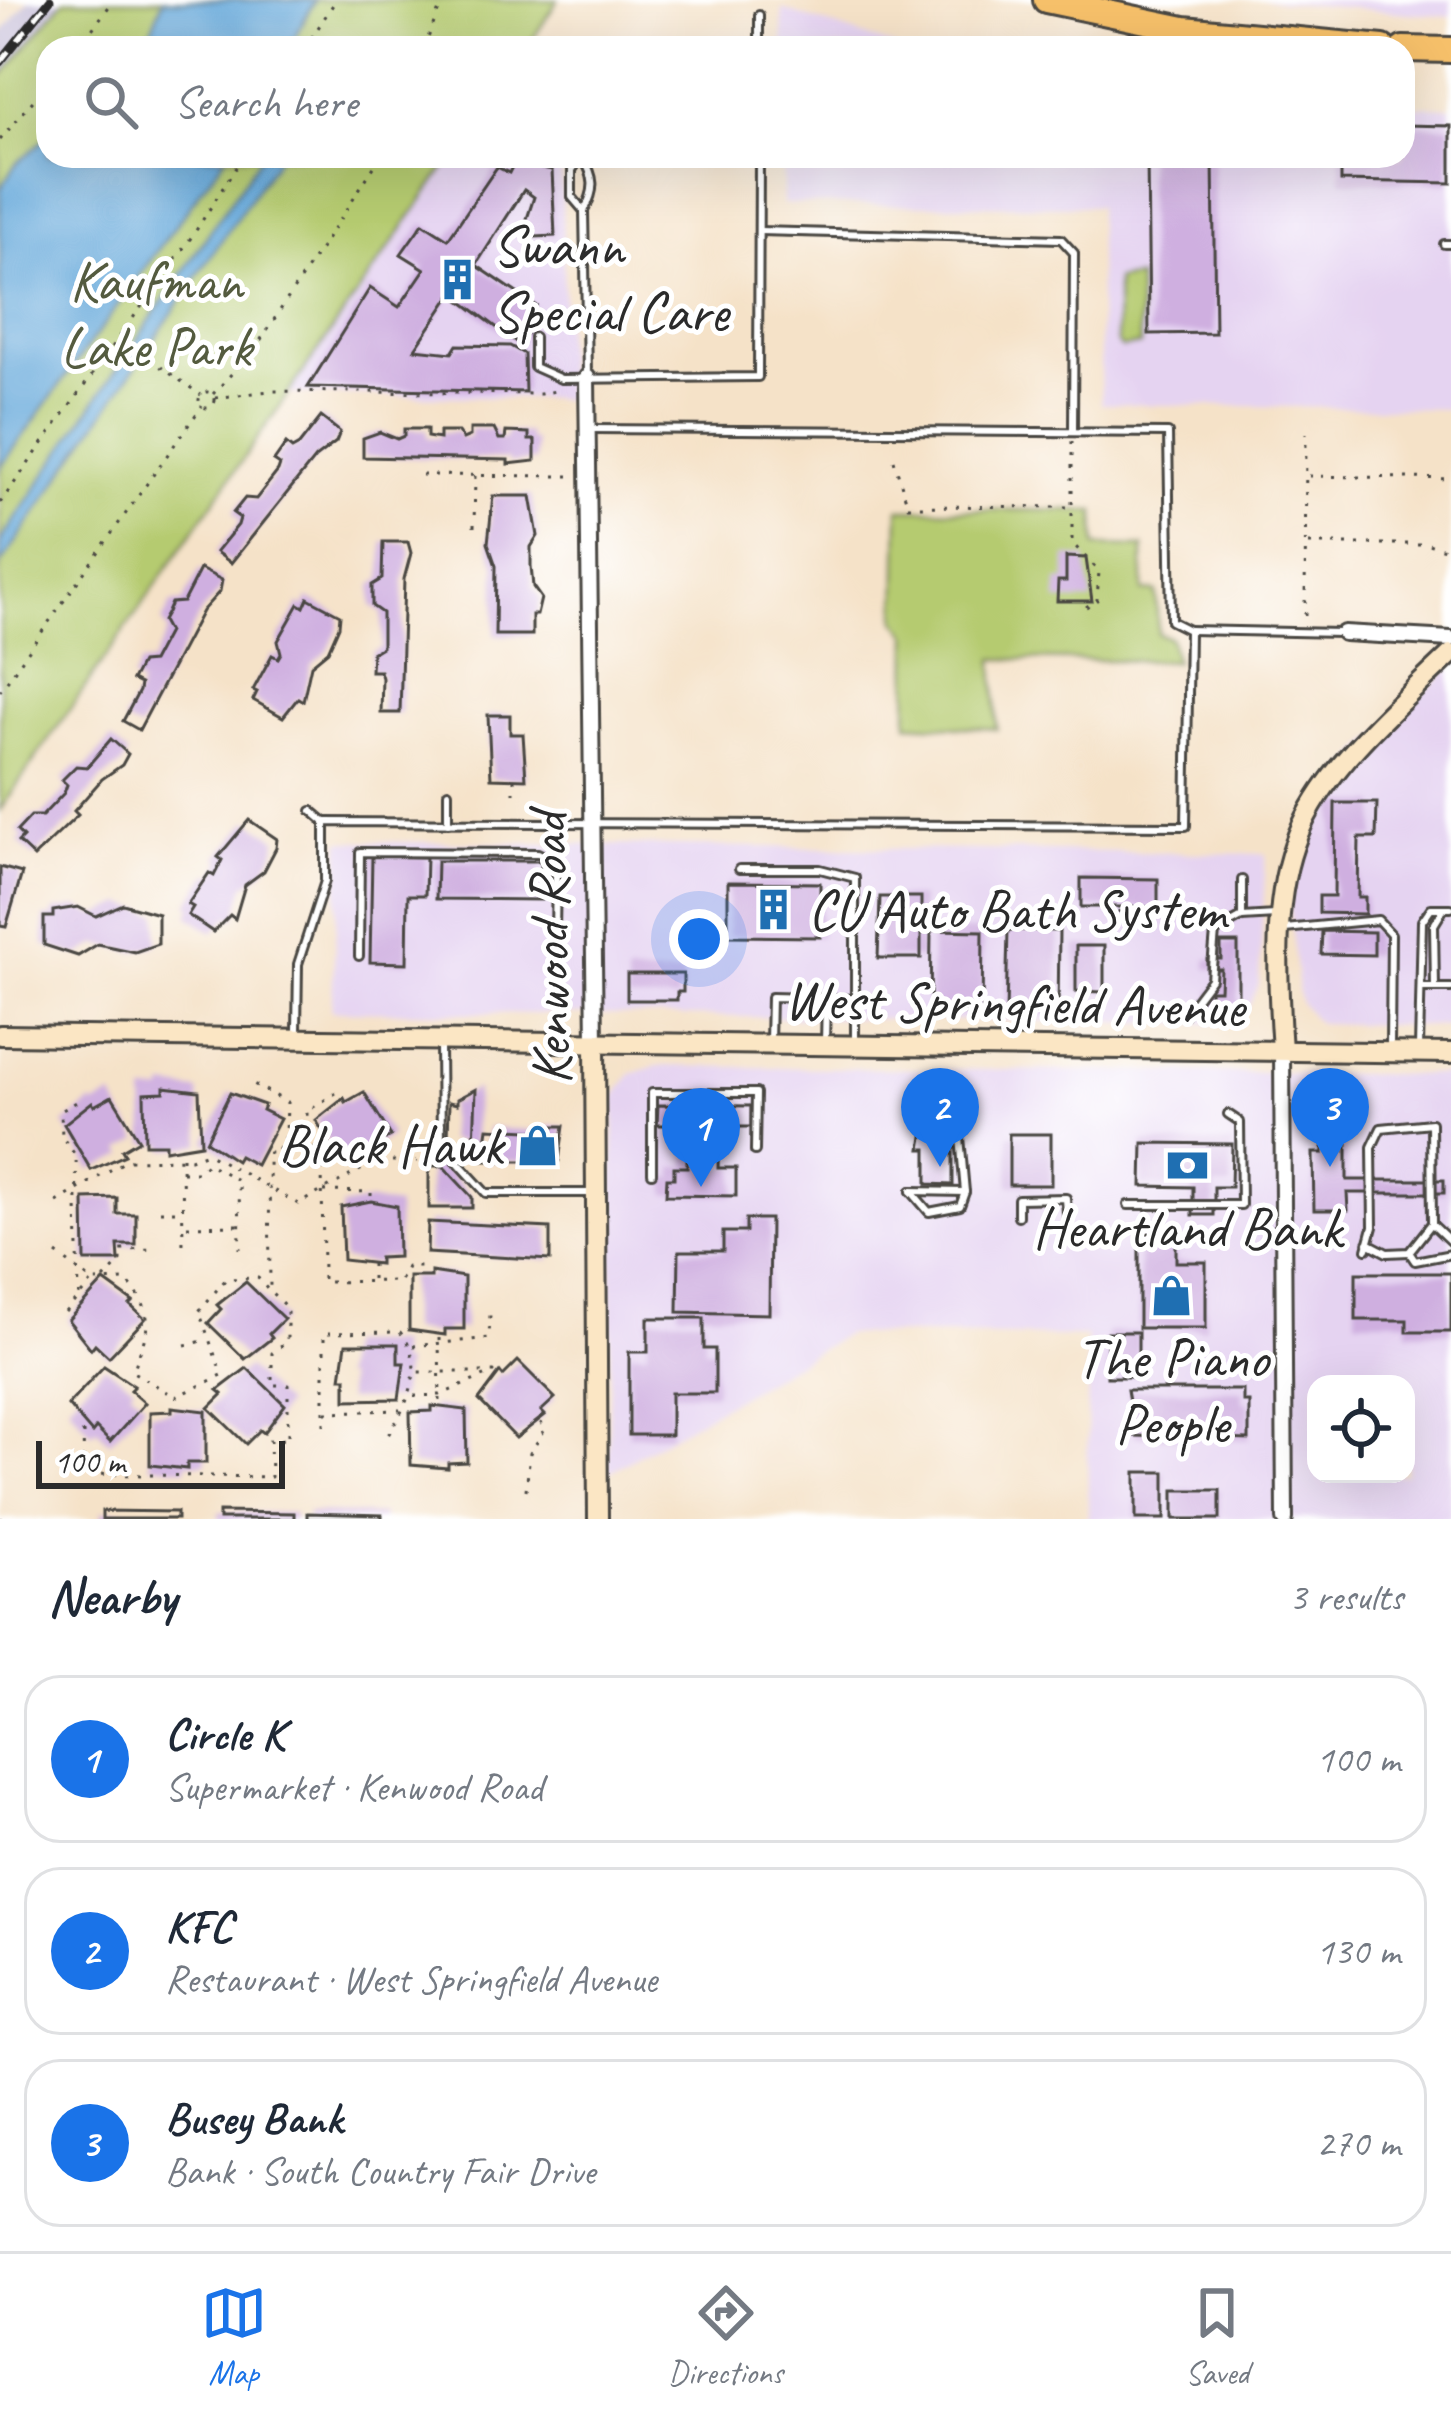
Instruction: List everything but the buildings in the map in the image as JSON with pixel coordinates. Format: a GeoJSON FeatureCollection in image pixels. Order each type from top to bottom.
{"type":"FeatureCollection","features":[{"type":"Feature","properties":{"kind":"highway"},"geometry":{"type":"LineString","coordinates":[[1046,0],[1238,36]]}},
{"type":"Feature","properties":{"kind":"highway"},"geometry":{"type":"LineString","coordinates":[[1415,49],[1451,50]]}},
{"type":"Feature","properties":{"kind":"main road"},"geometry":{"type":"LineString","coordinates":[[1282,1050],[1281,880],[1314,795],[1370,731],[1446,665]]}},
{"type":"Feature","properties":{"kind":"main road","name":"West Springfield Avenue"},"geometry":{"type":"LineString","coordinates":[[0,1035],[1451,1053]]}},
{"type":"Feature","properties":{"kind":"main road","name":"Kenwood Road"},"geometry":{"type":"LineString","coordinates":[[595,1043],[598,1519]]}},
{"type":"Feature","properties":{"kind":"street","name":"Kenwood Road"},"geometry":{"type":"LineString","coordinates":[[587,377],[595,1043]]}},
{"type":"Feature","properties":{"kind":"street"},"geometry":{"type":"LineString","coordinates":[[1344,633],[1451,639]]}},
{"type":"Feature","properties":{"kind":"street"},"geometry":{"type":"LineString","coordinates":[[1282,1050],[1285,1519]]}},
{"type":"Feature","properties":{"kind":"lane"},"geometry":{"type":"LineString","coordinates":[[759,15],[759,36]]}},
{"type":"Feature","properties":{"kind":"lane"},"geometry":{"type":"LineString","coordinates":[[573,168],[572,197],[584,211]]}},
{"type":"Feature","properties":{"kind":"lane"},"geometry":{"type":"LineString","coordinates":[[587,377],[584,211],[594,194],[590,168]]}},
{"type":"Feature","properties":{"kind":"lane"},"geometry":{"type":"LineString","coordinates":[[534,337],[533,367],[561,379],[758,377],[759,168]]}},
{"type":"Feature","properties":{"kind":"lane"},"geometry":{"type":"LineString","coordinates":[[759,231],[1028,234],[1070,244],[1073,432]]}},
{"type":"Feature","properties":{"kind":"lane"},"geometry":{"type":"LineString","coordinates":[[588,429],[1168,433],[1171,621],[1189,630],[1344,633]]}},
{"type":"Feature","properties":{"kind":"lane"},"geometry":{"type":"LineString","coordinates":[[312,812],[325,822],[1186,826],[1189,630]]}},
{"type":"Feature","properties":{"kind":"lane"},"geometry":{"type":"LineString","coordinates":[[448,792],[448,823]]}},
{"type":"Feature","properties":{"kind":"lane"},"geometry":{"type":"LineString","coordinates":[[297,1041],[298,964],[325,881],[325,822]]}},
{"type":"Feature","properties":{"kind":"lane"},"geometry":{"type":"LineString","coordinates":[[359,956],[360,852],[538,853],[550,859],[556,872],[556,932]]}},
{"type":"Feature","properties":{"kind":"lane"},"geometry":{"type":"LineString","coordinates":[[739,868],[820,869],[855,878],[855,1046]]}},
{"type":"Feature","properties":{"kind":"lane"},"geometry":{"type":"LineString","coordinates":[[1241,917],[1242,880]]}},
{"type":"Feature","properties":{"kind":"lane"},"geometry":{"type":"LineString","coordinates":[[1418,1053],[1422,921],[1431,908],[1448,908]]}},
{"type":"Feature","properties":{"kind":"lane"},"geometry":{"type":"LineString","coordinates":[[1435,988],[1434,925],[1448,908]]}},
{"type":"Feature","properties":{"kind":"lane"},"geometry":{"type":"LineString","coordinates":[[1183,1016],[1211,979],[1215,932],[1241,917],[1280,922],[1378,920],[1390,934],[1390,1052]]}},
{"type":"Feature","properties":{"kind":"lane"},"geometry":{"type":"LineString","coordinates":[[1421,988],[1451,988]]}},
{"type":"Feature","properties":{"kind":"lane"},"geometry":{"type":"LineString","coordinates":[[770,1045],[770,997],[855,999]]}},
{"type":"Feature","properties":{"kind":"lane"},"geometry":{"type":"LineString","coordinates":[[825,1046],[826,998]]}},
{"type":"Feature","properties":{"kind":"lane"},"geometry":{"type":"LineString","coordinates":[[440,1042],[441,1144],[486,1193],[597,1193]]}},
{"type":"Feature","properties":{"kind":"lane"},"geometry":{"type":"LineString","coordinates":[[652,1173],[652,1093],[756,1093],[755,1151]]}},
{"type":"Feature","properties":{"kind":"lane"},"geometry":{"type":"LineString","coordinates":[[1128,1205],[1241,1205],[1240,1122],[1228,1114]]}},
{"type":"Feature","properties":{"kind":"lane"},"geometry":{"type":"LineString","coordinates":[[965,1117],[959,1126],[965,1192],[960,1206],[940,1214],[920,1206],[911,1191],[965,1192]]}},
{"type":"Feature","properties":{"kind":"lane"},"geometry":{"type":"LineString","coordinates":[[1431,1124],[1432,1223],[1409,1252],[1387,1253],[1368,1246],[1372,1147],[1381,1128],[1431,1124]]}},
{"type":"Feature","properties":{"kind":"lane"},"geometry":{"type":"LineString","coordinates":[[1018,1216],[1018,1198],[1066,1198],[1067,1214]]}},
{"type":"Feature","properties":{"kind":"lane"},"geometry":{"type":"LineString","coordinates":[[1432,1223],[1451,1242]]}},
{"type":"Feature","properties":{"kind":"lane"},"geometry":{"type":"LineString","coordinates":[[1409,1252],[1415,1261],[1451,1254]]}},
{"type":"Feature","properties":{"kind":"path"},"geometry":{"type":"LineString","coordinates":[[87,36],[114,0]]}},
{"type":"Feature","properties":{"kind":"path"},"geometry":{"type":"LineString","coordinates":[[313,36],[336,0]]}},
{"type":"Feature","properties":{"kind":"path"},"geometry":{"type":"LineString","coordinates":[[429,36],[443,0]]}},
{"type":"Feature","properties":{"kind":"path"},"geometry":{"type":"LineString","coordinates":[[0,140],[36,97]]}},
{"type":"Feature","properties":{"kind":"path"},"geometry":{"type":"LineString","coordinates":[[0,503],[121,340],[235,168]]}},
{"type":"Feature","properties":{"kind":"path"},"geometry":{"type":"LineString","coordinates":[[202,406],[210,408],[214,396],[256,347],[373,168]]}},
{"type":"Feature","properties":{"kind":"path"},"geometry":{"type":"LineString","coordinates":[[121,340],[201,395],[269,391],[540,394],[561,389]]}},
{"type":"Feature","properties":{"kind":"path"},"geometry":{"type":"LineString","coordinates":[[0,692],[202,406],[201,395]]}},
{"type":"Feature","properties":{"kind":"path"},"geometry":{"type":"LineString","coordinates":[[1073,432],[1072,543],[1100,571],[1097,600],[1086,607]]}},
{"type":"Feature","properties":{"kind":"path"},"geometry":{"type":"LineString","coordinates":[[1305,615],[1306,434]]}},
{"type":"Feature","properties":{"kind":"path"},"geometry":{"type":"LineString","coordinates":[[894,460],[908,506],[1072,507]]}},
{"type":"Feature","properties":{"kind":"path"},"geometry":{"type":"LineString","coordinates":[[422,475],[564,476]]}},
{"type":"Feature","properties":{"kind":"path"},"geometry":{"type":"LineString","coordinates":[[474,527],[475,476]]}},
{"type":"Feature","properties":{"kind":"path"},"geometry":{"type":"LineString","coordinates":[[1307,476],[1451,478]]}},
{"type":"Feature","properties":{"kind":"path"},"geometry":{"type":"LineString","coordinates":[[1307,544],[1428,544],[1451,550]]}},
{"type":"Feature","properties":{"kind":"path"},"geometry":{"type":"LineString","coordinates":[[514,778],[514,793]]}},
{"type":"Feature","properties":{"kind":"path"},"geometry":{"type":"LineString","coordinates":[[1119,910],[1119,921]]}},
{"type":"Feature","properties":{"kind":"path"},"geometry":{"type":"LineString","coordinates":[[1088,992],[1108,995]]}},
{"type":"Feature","properties":{"kind":"path"},"geometry":{"type":"LineString","coordinates":[[248,1081],[287,1102],[286,1136],[277,1153],[269,1153],[270,1291]]}},
{"type":"Feature","properties":{"kind":"path"},"geometry":{"type":"LineString","coordinates":[[335,1093],[308,1111],[308,1136],[322,1157],[322,1282],[400,1281],[407,1267],[420,1267]]}},
{"type":"Feature","properties":{"kind":"path"},"geometry":{"type":"LineString","coordinates":[[79,1296],[76,1156],[62,1137],[61,1111],[83,1098]]}},
{"type":"Feature","properties":{"kind":"path"},"geometry":{"type":"LineString","coordinates":[[56,1202],[127,1160],[207,1153],[298,1204],[377,1161],[417,1161]]}},
{"type":"Feature","properties":{"kind":"path"},"geometry":{"type":"LineString","coordinates":[[182,1157],[183,1250]]}},
{"type":"Feature","properties":{"kind":"path"},"geometry":{"type":"LineString","coordinates":[[182,1172],[199,1172],[207,1163],[239,1181],[240,1249]]}},
{"type":"Feature","properties":{"kind":"path"},"geometry":{"type":"LineString","coordinates":[[222,1172],[227,1164]]}},
{"type":"Feature","properties":{"kind":"path"},"geometry":{"type":"LineString","coordinates":[[322,1191],[371,1192],[371,1202]]}},
{"type":"Feature","properties":{"kind":"path"},"geometry":{"type":"LineString","coordinates":[[160,1211],[183,1211]]}},
{"type":"Feature","properties":{"kind":"path"},"geometry":{"type":"LineString","coordinates":[[183,1226],[239,1225]]}},
{"type":"Feature","properties":{"kind":"path"},"geometry":{"type":"LineString","coordinates":[[102,1281],[121,1262],[121,1250],[156,1250]]}},
{"type":"Feature","properties":{"kind":"path"},"geometry":{"type":"LineString","coordinates":[[57,1254],[92,1281],[126,1280],[147,1303],[149,1321],[133,1372],[176,1397],[222,1375],[199,1311],[226,1279],[258,1278],[269,1268]]}},
{"type":"Feature","properties":{"kind":"path"},"geometry":{"type":"LineString","coordinates":[[371,1264],[372,1282]]}},
{"type":"Feature","properties":{"kind":"path"},"geometry":{"type":"LineString","coordinates":[[83,1432],[84,1474],[271,1477],[270,1440],[288,1439],[288,1385],[272,1385],[272,1353],[287,1342],[287,1308],[258,1278]]}},
{"type":"Feature","properties":{"kind":"path"},"geometry":{"type":"LineString","coordinates":[[65,1312],[92,1281]]}},
{"type":"Feature","properties":{"kind":"path"},"geometry":{"type":"LineString","coordinates":[[411,1346],[489,1338],[490,1313]]}},
{"type":"Feature","properties":{"kind":"path"},"geometry":{"type":"LineString","coordinates":[[324,1425],[324,1333],[400,1332],[411,1346],[412,1396],[388,1435]]}},
{"type":"Feature","properties":{"kind":"path"},"geometry":{"type":"LineString","coordinates":[[185,1345],[209,1340]]}},
{"type":"Feature","properties":{"kind":"path"},"geometry":{"type":"LineString","coordinates":[[439,1341],[440,1398]]}},
{"type":"Feature","properties":{"kind":"path"},"geometry":{"type":"LineString","coordinates":[[412,1372],[494,1372],[440,1398],[412,1396]]}},
{"type":"Feature","properties":{"kind":"path"},"geometry":{"type":"LineString","coordinates":[[324,1412],[403,1410]]}},
{"type":"Feature","properties":{"kind":"path"},"geometry":{"type":"LineString","coordinates":[[526,1490],[530,1453],[546,1428],[539,1421]]}},
{"type":"Feature","properties":{"kind":"path"},"geometry":{"type":"LineString","coordinates":[[0,1519],[23,1519]]}},
{"type":"Feature","properties":{"kind":"shaded area"},"geometry":{"type":"Polygon","coordinates":[[[29,0],[64,0],[0,78],[0,35],[29,0]]]}},
{"type":"Feature","properties":{"kind":"shaded area"},"geometry":{"type":"Polygon","coordinates":[[[1260,0],[1451,0],[1451,17],[1260,0]]]}},
{"type":"Feature","properties":{"kind":"shaded area"},"geometry":{"type":"Polygon","coordinates":[[[782,9],[863,36],[783,36],[782,9]]]}},
{"type":"Feature","properties":{"kind":"shaded area"},"geometry":{"type":"Polygon","coordinates":[[[1415,106],[1451,107],[1451,409],[1101,404],[1097,206],[783,204],[783,168],[1415,168],[1415,106]]]}},
{"type":"Feature","properties":{"kind":"shaded area"},"geometry":{"type":"Polygon","coordinates":[[[445,168],[561,168],[566,399],[288,394],[445,168]]]}},
{"type":"Feature","properties":{"kind":"shaded area"},"geometry":{"type":"Polygon","coordinates":[[[1451,667],[1451,1027],[1318,1023],[1301,1004],[1298,992],[1289,901],[1297,853],[1321,799],[1361,751],[1451,667]]]}},
{"type":"Feature","properties":{"kind":"shaded area"},"geometry":{"type":"Polygon","coordinates":[[[341,841],[1266,854],[1259,984],[1246,1012],[1227,1024],[331,1011],[341,841]]]}},
{"type":"Feature","properties":{"kind":"shaded area"},"geometry":{"type":"Polygon","coordinates":[[[657,1066],[1451,1075],[1451,1519],[1088,1519],[1087,1337],[846,1334],[608,1473],[615,1097],[631,1074],[657,1066]]]}},
{"type":"Feature","properties":{"kind":"green space","name":"Kaufman Lake Park"},"geometry":{"type":"Polygon","coordinates":[[[64,0],[558,0],[535,36],[36,36],[36,168],[445,168],[0,810],[0,79],[64,0]]]}},
{"type":"Feature","properties":{"kind":"green space"},"geometry":{"type":"Polygon","coordinates":[[[1138,278],[1140,345],[1122,348],[1117,343],[1116,280],[1138,278]]]}},
{"type":"Feature","properties":{"kind":"green space"},"geometry":{"type":"Polygon","coordinates":[[[899,509],[1095,511],[1096,546],[1143,547],[1143,591],[1156,592],[1158,634],[1170,638],[1175,661],[994,659],[997,729],[908,724],[909,635],[897,620],[899,509]]]}},
{"type":"Feature","properties":{"kind":"water"},"geometry":{"type":"Polygon","coordinates":[[[163,0],[315,0],[296,36],[149,36],[163,0]]]}},
{"type":"Feature","properties":{"kind":"water"},"geometry":{"type":"Polygon","coordinates":[[[36,147],[36,168],[217,168],[0,468],[0,190],[15,165],[36,147]]]}},
{"type":"Feature","properties":{"kind":"water"},"geometry":{"type":"Polygon","coordinates":[[[253,168],[271,168],[0,566],[0,542],[253,168]]]}},
{"type":"Feature","properties":{"kind":"railway"},"geometry":{"type":"LineString","coordinates":[[0,62],[50,0]]}},
{"type":"Feature","properties":{"kind":"place","name":"Swann Special Care"},"geometry":{"type":"Point","coordinates":[458,279]}},
{"type":"Feature","properties":{"kind":"place","name":"CU Auto Bath System"},"geometry":{"type":"Point","coordinates":[774,910]}},
{"type":"Feature","properties":{"kind":"place","name":"Black Hawk"},"geometry":{"type":"Point","coordinates":[537,1145]}},
{"type":"Feature","properties":{"kind":"place","name":"Heartland Bank"},"geometry":{"type":"Point","coordinates":[1187,1165]}},
{"type":"Feature","properties":{"kind":"place","name":"KFC"},"geometry":{"type":"Point","coordinates":[940,1167]}},
{"type":"Feature","properties":{"kind":"place","name":"Busey Bank"},"geometry":{"type":"Point","coordinates":[1330,1167]}},
{"type":"Feature","properties":{"kind":"place","name":"Circle K"},"geometry":{"type":"Point","coordinates":[701,1187]}},
{"type":"Feature","properties":{"kind":"place","name":"The Piano People"},"geometry":{"type":"Point","coordinates":[1172,1295]}}]}
